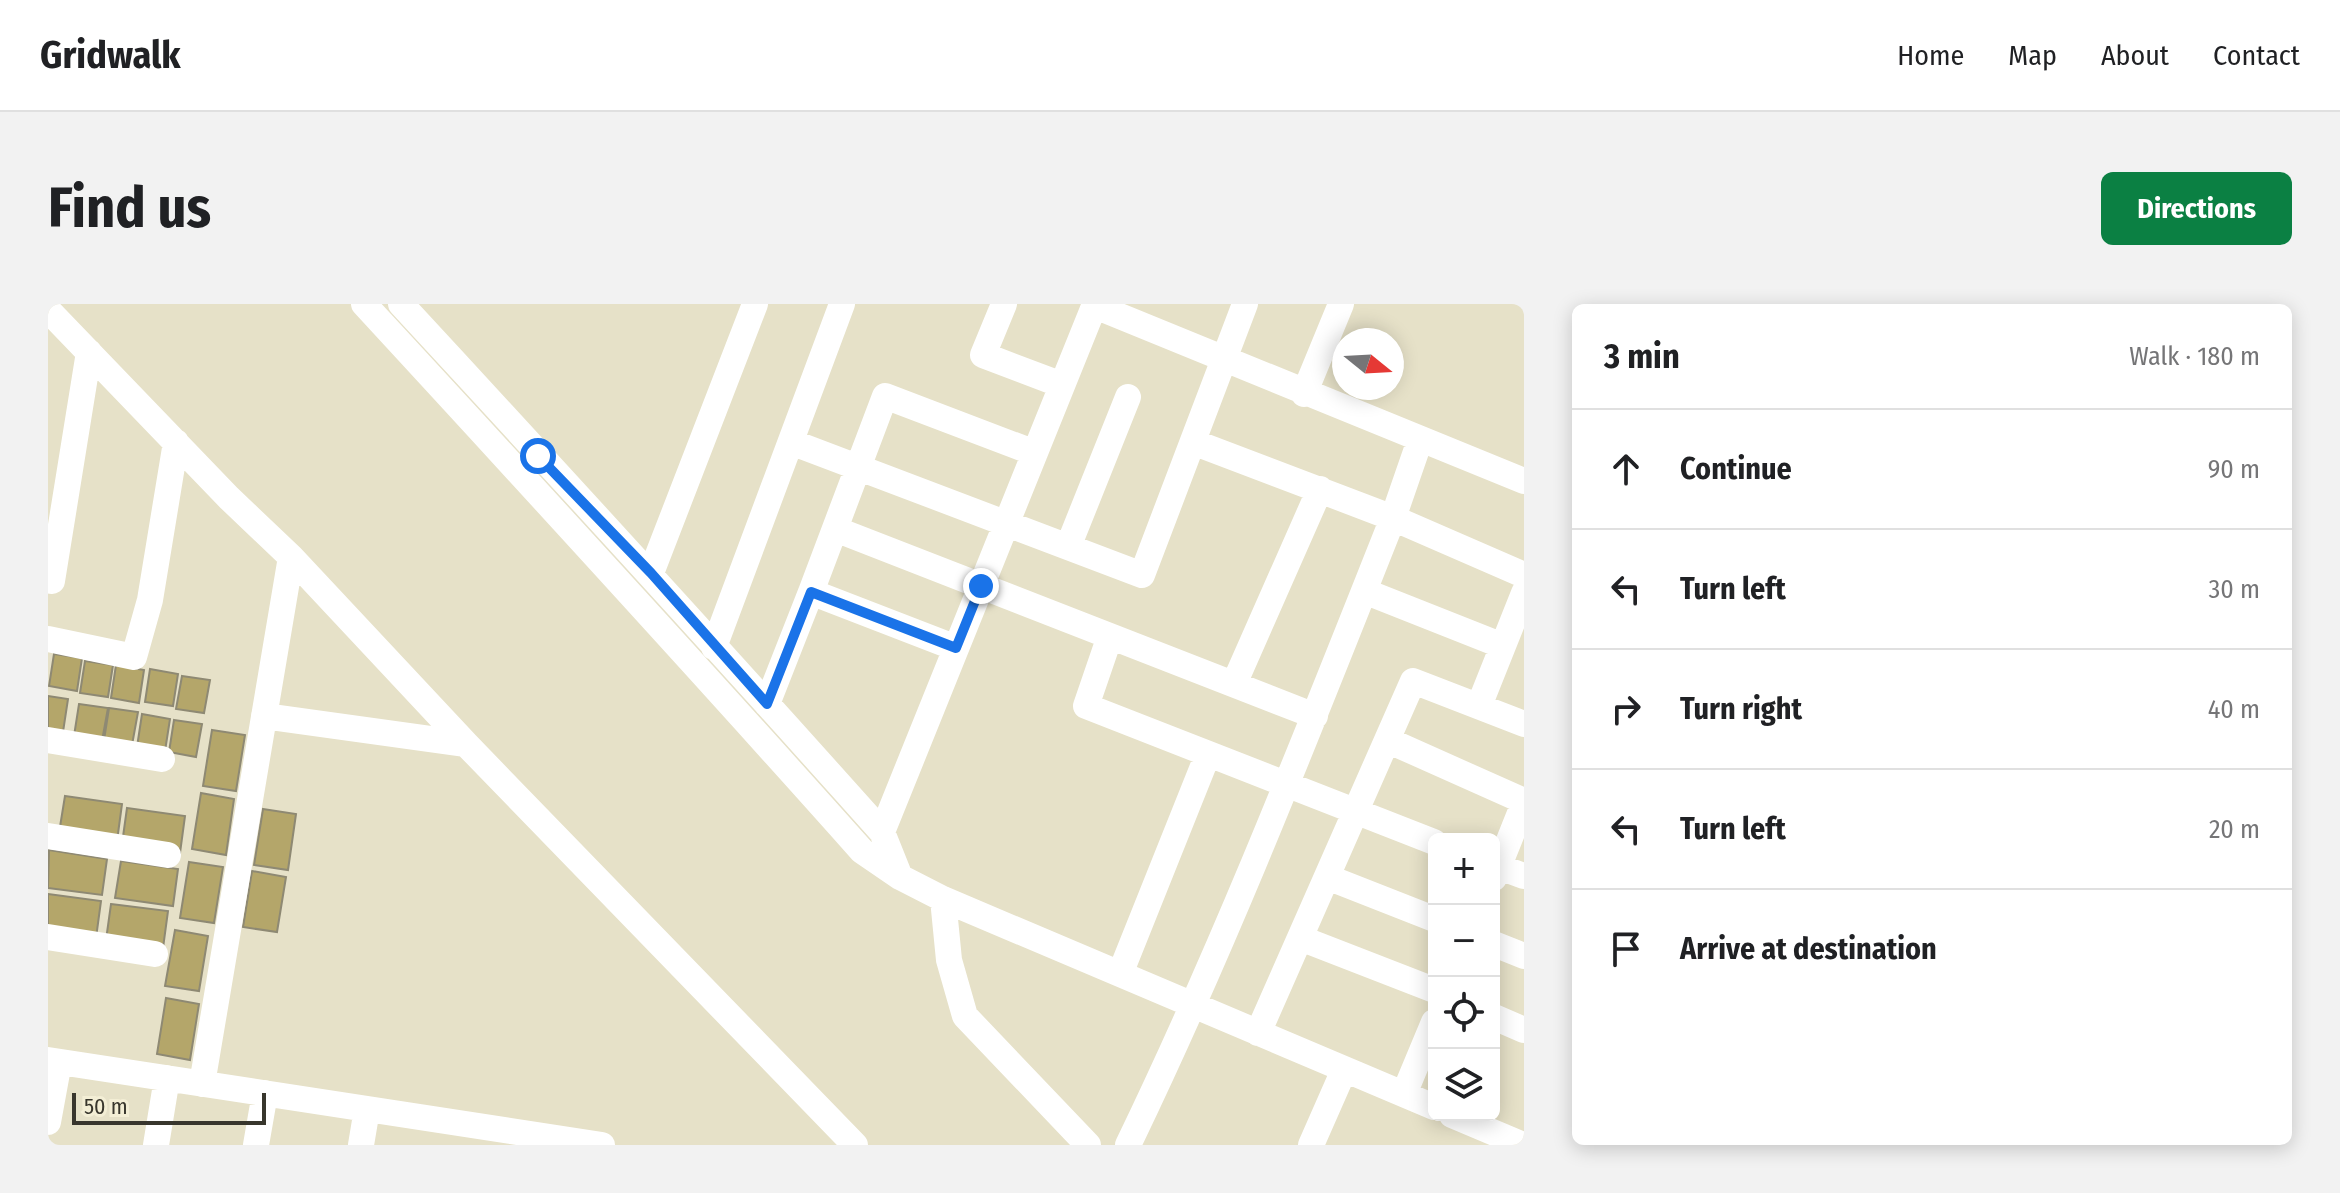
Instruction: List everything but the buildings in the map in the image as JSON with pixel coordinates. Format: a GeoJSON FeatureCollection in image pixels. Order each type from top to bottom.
{"type":"FeatureCollection","features":[{"type":"Feature","properties":{"kind":"street"},"geometry":{"type":"LineString","coordinates":[[364,304],[518,475],[630,592],[862,851],[900,877],[943,899],[1428,1104]]}},
{"type":"Feature","properties":{"kind":"street"},"geometry":{"type":"LineString","coordinates":[[401,304],[538,456],[651,573],[882,832],[900,877]]}},
{"type":"Feature","properties":{"kind":"street"},"geometry":{"type":"LineString","coordinates":[[651,573],[755,304]]}},
{"type":"Feature","properties":{"kind":"street"},"geometry":{"type":"LineString","coordinates":[[1004,304],[983,355],[1062,385]]}},
{"type":"Feature","properties":{"kind":"street"},"geometry":{"type":"LineString","coordinates":[[791,442],[1142,575],[1245,304]]}},
{"type":"Feature","properties":{"kind":"street"},"geometry":{"type":"LineString","coordinates":[[1304,394],[1341,304]]}},
{"type":"Feature","properties":{"kind":"street"},"geometry":{"type":"LineString","coordinates":[[882,832],[1095,305],[1304,394],[1524,481]]}},
{"type":"Feature","properties":{"kind":"street"},"geometry":{"type":"LineString","coordinates":[[714,647],[791,442],[834,306]]}},
{"type":"Feature","properties":{"kind":"street"},"geometry":{"type":"LineString","coordinates":[[48,310],[291,557],[466,744],[855,1145]]}},
{"type":"Feature","properties":{"kind":"street"},"geometry":{"type":"LineString","coordinates":[[52,581],[89,352]]}},
{"type":"Feature","properties":{"kind":"street"},"geometry":{"type":"LineString","coordinates":[[767,704],[885,396],[1035,453]]}},
{"type":"Feature","properties":{"kind":"street"},"geometry":{"type":"LineString","coordinates":[[1068,547],[1128,397]]}},
{"type":"Feature","properties":{"kind":"street"},"geometry":{"type":"LineString","coordinates":[[1128,1145],[1195,1006],[1287,784],[1393,518],[1420,440]]}},
{"type":"Feature","properties":{"kind":"street"},"geometry":{"type":"LineString","coordinates":[[48,639],[134,657],[150,600],[176,442]]}},
{"type":"Feature","properties":{"kind":"street"},"geometry":{"type":"LineString","coordinates":[[1193,442],[1393,518],[1524,575]]}},
{"type":"Feature","properties":{"kind":"street"},"geometry":{"type":"LineString","coordinates":[[1234,684],[1320,489]]}},
{"type":"Feature","properties":{"kind":"street"},"geometry":{"type":"LineString","coordinates":[[835,529],[1315,716]]}},
{"type":"Feature","properties":{"kind":"street"},"geometry":{"type":"LineString","coordinates":[[202,1084],[291,557]]}},
{"type":"Feature","properties":{"kind":"street"},"geometry":{"type":"LineString","coordinates":[[1364,591],[1503,646]]}},
{"type":"Feature","properties":{"kind":"street"},"geometry":{"type":"LineString","coordinates":[[811,592],[956,648]]}},
{"type":"Feature","properties":{"kind":"street"},"geometry":{"type":"LineString","coordinates":[[1479,706],[1524,593]]}},
{"type":"Feature","properties":{"kind":"street"},"geometry":{"type":"LineString","coordinates":[[1110,636],[1086,706],[1428,840]]}},
{"type":"Feature","properties":{"kind":"street"},"geometry":{"type":"LineString","coordinates":[[1258,1033],[1413,681],[1524,724]]}},
{"type":"Feature","properties":{"kind":"street"},"geometry":{"type":"LineString","coordinates":[[264,716],[466,744]]}},
{"type":"Feature","properties":{"kind":"street"},"geometry":{"type":"LineString","coordinates":[[48,740],[162,759]]}},
{"type":"Feature","properties":{"kind":"street"},"geometry":{"type":"LineString","coordinates":[[1387,740],[1524,802],[1500,860]]}},
{"type":"Feature","properties":{"kind":"street"},"geometry":{"type":"LineString","coordinates":[[1120,974],[1208,754]]}},
{"type":"Feature","properties":{"kind":"street"},"geometry":{"type":"LineString","coordinates":[[48,836],[168,855]]}},
{"type":"Feature","properties":{"kind":"street"},"geometry":{"type":"LineString","coordinates":[[1500,871],[1524,876]]}},
{"type":"Feature","properties":{"kind":"street"},"geometry":{"type":"LineString","coordinates":[[1327,877],[1428,917]]}},
{"type":"Feature","properties":{"kind":"street"},"geometry":{"type":"LineString","coordinates":[[943,899],[949,960],[965,1016],[1088,1145]]}},
{"type":"Feature","properties":{"kind":"street"},"geometry":{"type":"LineString","coordinates":[[48,937],[155,954]]}},
{"type":"Feature","properties":{"kind":"street"},"geometry":{"type":"LineString","coordinates":[[1300,938],[1428,988]]}},
{"type":"Feature","properties":{"kind":"street"},"geometry":{"type":"LineString","coordinates":[[1500,946],[1524,956]]}},
{"type":"Feature","properties":{"kind":"street"},"geometry":{"type":"LineString","coordinates":[[1500,1020],[1524,1030]]}},
{"type":"Feature","properties":{"kind":"street"},"geometry":{"type":"LineString","coordinates":[[1404,1094],[1428,1036]]}},
{"type":"Feature","properties":{"kind":"street"},"geometry":{"type":"LineString","coordinates":[[48,1122],[54,1061],[367,1109],[468,1135],[602,1145]]}},
{"type":"Feature","properties":{"kind":"street"},"geometry":{"type":"LineString","coordinates":[[1311,1145],[1344,1070]]}},
{"type":"Feature","properties":{"kind":"street"},"geometry":{"type":"LineString","coordinates":[[156,1145],[167,1078]]}},
{"type":"Feature","properties":{"kind":"street"},"geometry":{"type":"LineString","coordinates":[[256,1145],[265,1093]]}},
{"type":"Feature","properties":{"kind":"street"},"geometry":{"type":"LineString","coordinates":[[361,1145],[367,1109]]}},
{"type":"Feature","properties":{"kind":"street"},"geometry":{"type":"LineString","coordinates":[[1458,1121],[1474,1136],[1523,1145]]}},
{"type":"Feature","properties":{"kind":"route"},"geometry":{"type":"LineString","coordinates":[[538,456],[651,573],[767,704],[811,592],[956,648],[981,586]]}}]}
